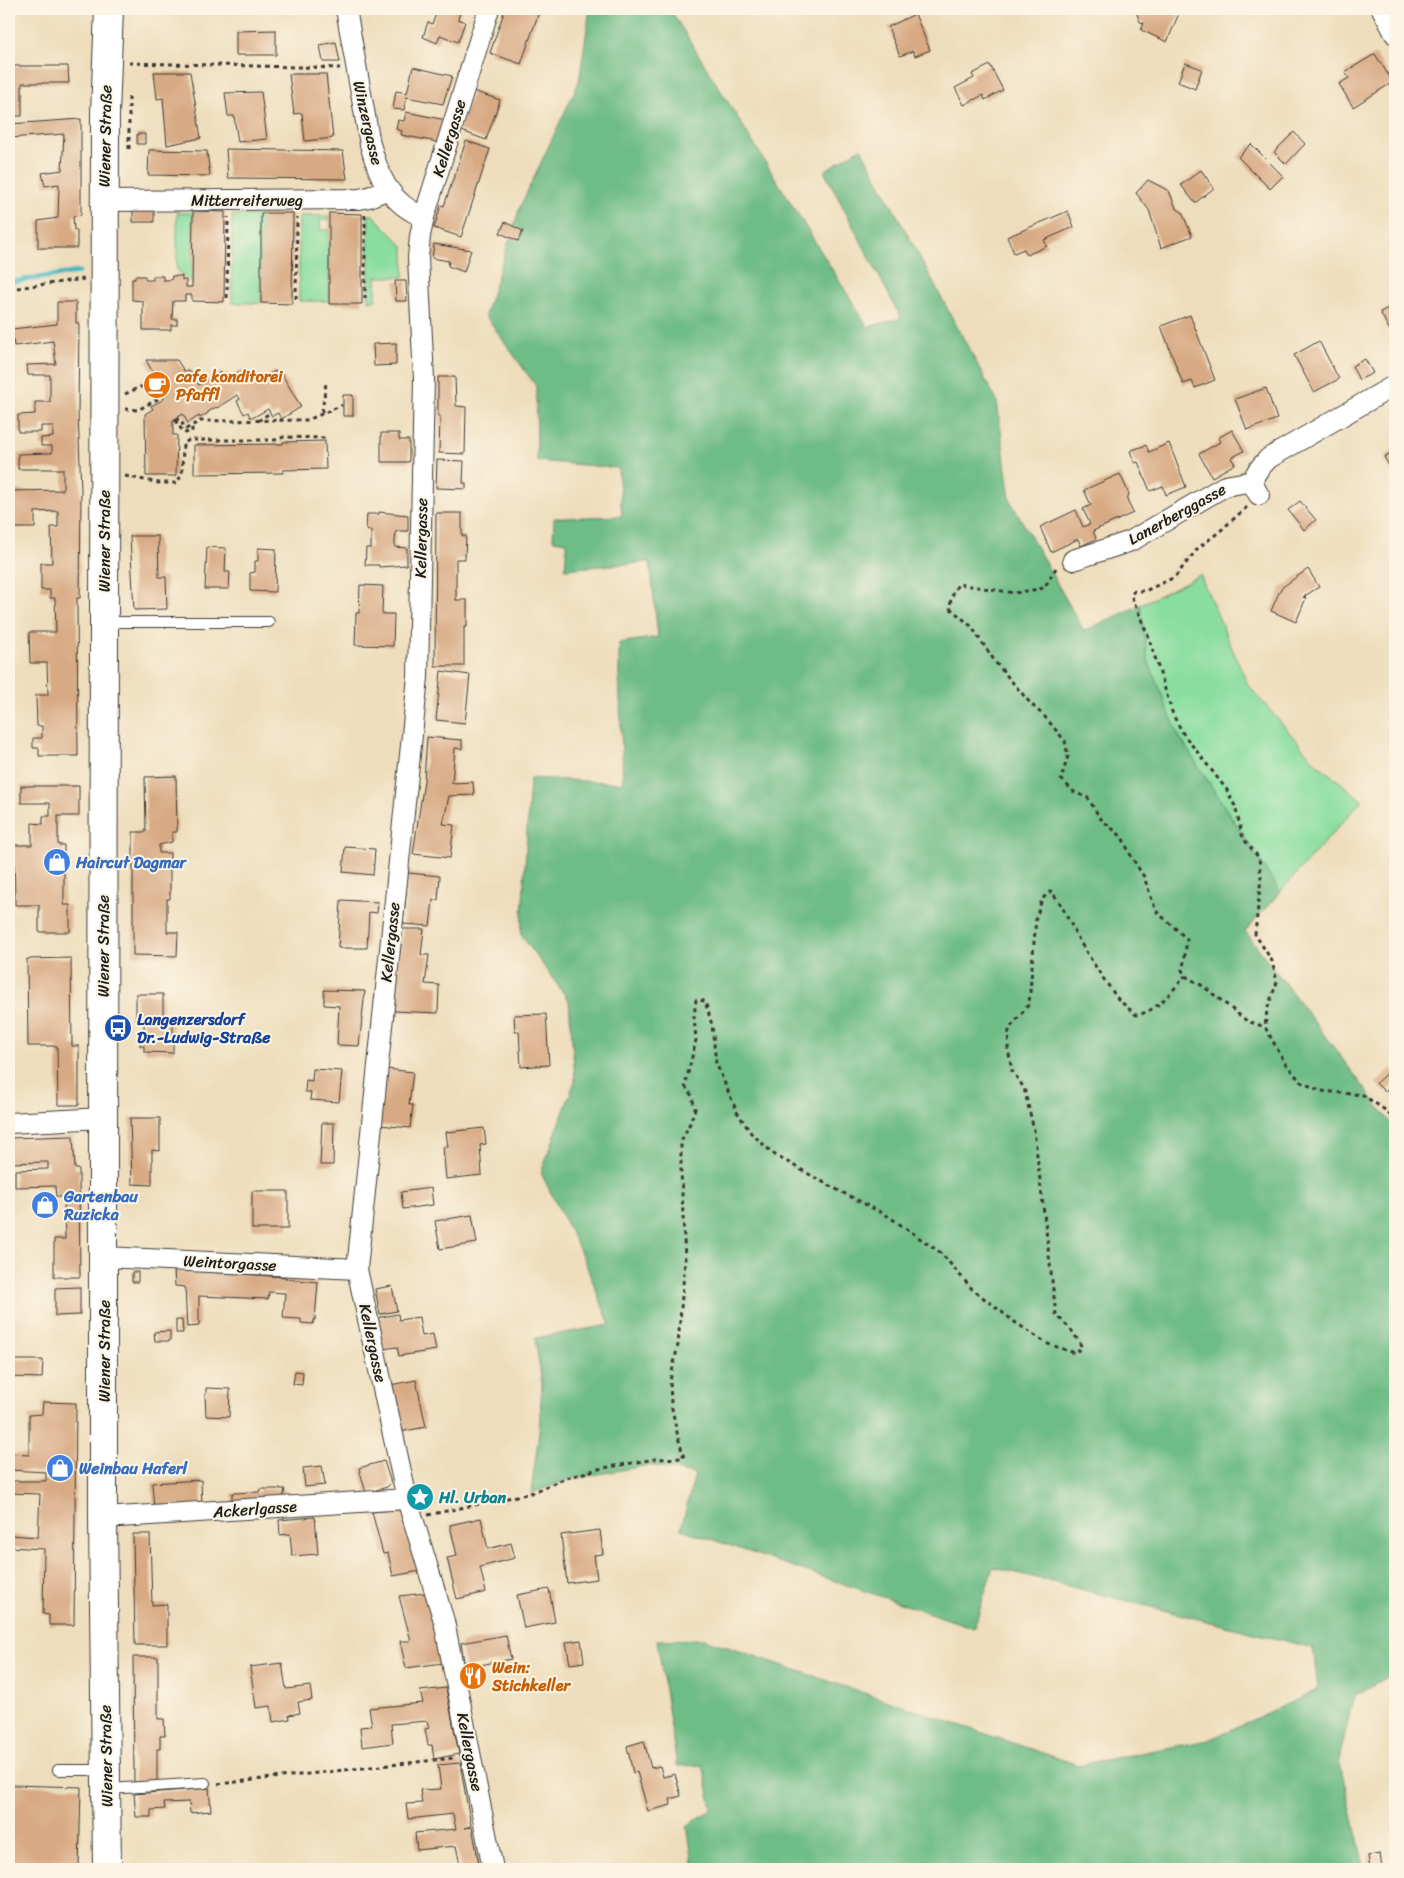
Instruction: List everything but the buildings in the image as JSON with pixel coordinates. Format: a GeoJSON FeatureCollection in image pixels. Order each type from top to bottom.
{"type":"FeatureCollection","features":[{"type":"Feature","properties":{"kind":"main road","name":"Wiener Straße"},"geometry":{"type":"LineString","coordinates":[[108,1865],[104,1518],[103,1118],[104,201],[109,9]]}},
{"type":"Feature","properties":{"kind":"street","name":"Winzergasse"},"geometry":{"type":"LineString","coordinates":[[346,9],[370,144],[378,169],[388,189],[403,206],[424,217]]}},
{"type":"Feature","properties":{"kind":"street","name":"Kellergasse"},"geometry":{"type":"LineString","coordinates":[[489,9],[424,217],[420,236],[418,258],[424,378],[418,677],[357,1269],[410,1508],[444,1621],[493,1869]]}},
{"type":"Feature","properties":{"kind":"street"},"geometry":{"type":"LineString","coordinates":[[1382,9],[1395,34]]}},
{"type":"Feature","properties":{"kind":"street","name":"Mitterreiterweg"},"geometry":{"type":"LineString","coordinates":[[104,201],[366,198],[388,189]]}},
{"type":"Feature","properties":{"kind":"street"},"geometry":{"type":"LineString","coordinates":[[1256,489],[1259,469],[1269,458],[1395,385]]}},
{"type":"Feature","properties":{"kind":"street","name":"Lanerberggasse"},"geometry":{"type":"LineString","coordinates":[[1073,560],[1131,541],[1225,486],[1256,489]]}},
{"type":"Feature","properties":{"kind":"street"},"geometry":{"type":"LineString","coordinates":[[9,1123],[103,1118]]}},
{"type":"Feature","properties":{"kind":"street","name":"Weintorgasse"},"geometry":{"type":"LineString","coordinates":[[104,1257],[357,1269]]}},
{"type":"Feature","properties":{"kind":"street","name":"Ackerlgasse"},"geometry":{"type":"LineString","coordinates":[[104,1518],[410,1508]]}},
{"type":"Feature","properties":{"kind":"lane"},"geometry":{"type":"LineString","coordinates":[[104,622],[269,622]]}},
{"type":"Feature","properties":{"kind":"lane"},"geometry":{"type":"LineString","coordinates":[[58,1770],[107,1779],[205,1783]]}},
{"type":"Feature","properties":{"kind":"path"},"geometry":{"type":"LineString","coordinates":[[126,63],[336,68]]}},
{"type":"Feature","properties":{"kind":"path"},"geometry":{"type":"LineString","coordinates":[[365,299],[364,239],[366,198]]}},
{"type":"Feature","properties":{"kind":"path"},"geometry":{"type":"LineString","coordinates":[[228,200],[226,236],[228,298]]}},
{"type":"Feature","properties":{"kind":"path"},"geometry":{"type":"LineString","coordinates":[[296,298],[294,281],[297,200]]}},
{"type":"Feature","properties":{"kind":"path"},"geometry":{"type":"LineString","coordinates":[[9,289],[105,276]]}},
{"type":"Feature","properties":{"kind":"path"},"geometry":{"type":"LineString","coordinates":[[322,413],[326,383]]}},
{"type":"Feature","properties":{"kind":"path"},"geometry":{"type":"LineString","coordinates":[[122,394],[128,394],[140,387],[157,385]]}},
{"type":"Feature","properties":{"kind":"path"},"geometry":{"type":"LineString","coordinates":[[123,410],[138,410],[164,396]]}},
{"type":"Feature","properties":{"kind":"path"},"geometry":{"type":"LineString","coordinates":[[175,420],[184,433],[192,432],[192,425],[200,421],[308,420],[342,405]]}},
{"type":"Feature","properties":{"kind":"path"},"geometry":{"type":"LineString","coordinates":[[257,421],[270,413]]}},
{"type":"Feature","properties":{"kind":"path"},"geometry":{"type":"LineString","coordinates":[[104,477],[133,477],[159,483],[176,483],[182,475],[183,444],[186,441],[264,442],[284,437],[304,439],[327,438]]}},
{"type":"Feature","properties":{"kind":"path"},"geometry":{"type":"LineString","coordinates":[[215,440],[215,445]]}},
{"type":"Feature","properties":{"kind":"path"},"geometry":{"type":"LineString","coordinates":[[176,456],[182,456]]}},
{"type":"Feature","properties":{"kind":"path"},"geometry":{"type":"LineString","coordinates":[[1256,489],[1253,498],[1244,510],[1198,548],[1175,577],[1145,591],[1134,591],[1131,595],[1149,638],[1173,715],[1184,735],[1227,790],[1235,806],[1243,838],[1259,858],[1261,878],[1254,934],[1272,961],[1277,982],[1267,1010],[1265,1027],[1286,1063],[1301,1082],[1321,1091],[1363,1095],[1385,1110],[1395,1120]]}},
{"type":"Feature","properties":{"kind":"path"},"geometry":{"type":"LineString","coordinates":[[1073,560],[1059,564],[1044,588],[1015,593],[958,584],[951,598],[950,608],[971,626],[996,663],[1031,704],[1045,716],[1065,741],[1068,756],[1061,779],[1074,792],[1088,798],[1100,818],[1122,837],[1144,877],[1156,911],[1187,939],[1182,970],[1185,976],[1203,986],[1248,1021],[1265,1027]]}},
{"type":"Feature","properties":{"kind":"path"},"geometry":{"type":"LineString","coordinates":[[410,1508],[531,1493],[566,1478],[598,1469],[655,1459],[684,1458],[674,1421],[670,1380],[678,1346],[685,1260],[680,1170],[681,1142],[695,1109],[692,1096],[685,1086],[696,1040],[694,1017],[696,1000],[705,1001],[712,1025],[716,1063],[737,1112],[751,1133],[775,1154],[830,1186],[888,1216],[941,1254],[972,1289],[1016,1323],[1048,1344],[1074,1353],[1082,1347],[1072,1331],[1056,1314],[1034,1130],[1024,1088],[1012,1071],[1008,1049],[1009,1029],[1029,1004],[1036,918],[1042,899],[1051,891],[1060,903],[1080,942],[1101,975],[1118,999],[1136,1015],[1142,1014],[1163,1000],[1185,976]]}},
{"type":"Feature","properties":{"kind":"path"},"geometry":{"type":"LineString","coordinates":[[205,1783],[232,1783],[470,1756]]}},
{"type":"Feature","properties":{"kind":"green space"},"geometry":{"type":"Polygon","coordinates":[[[590,9],[670,9],[868,327],[901,318],[824,171],[861,148],[997,401],[1010,500],[1084,631],[1140,605],[1148,660],[1178,735],[1280,892],[1245,931],[1395,1128],[1395,1672],[1354,1696],[1339,1760],[1365,1869],[694,1869],[687,1826],[712,1809],[703,1765],[677,1766],[657,1640],[704,1639],[1078,1765],[1208,1740],[1318,1690],[1313,1648],[993,1567],[974,1628],[681,1529],[695,1474],[649,1465],[571,1479],[531,1493],[539,1432],[542,1384],[535,1338],[610,1325],[583,1257],[541,1173],[575,1081],[569,1001],[521,935],[530,778],[623,783],[619,643],[658,637],[650,562],[565,569],[567,542],[553,540],[554,518],[622,516],[618,468],[537,461],[536,386],[485,315],[520,207],[579,82],[590,9]]]}},
{"type":"Feature","properties":{"kind":"green space"},"geometry":{"type":"Polygon","coordinates":[[[177,213],[193,213],[192,283],[177,270],[177,213]]]}},
{"type":"Feature","properties":{"kind":"green space"},"geometry":{"type":"Polygon","coordinates":[[[232,215],[261,215],[261,303],[232,303],[232,215]]]}},
{"type":"Feature","properties":{"kind":"green space"},"geometry":{"type":"Polygon","coordinates":[[[368,215],[373,215],[404,247],[404,277],[376,277],[376,300],[369,301],[368,215]]]}},
{"type":"Feature","properties":{"kind":"green space"},"geometry":{"type":"Polygon","coordinates":[[[299,216],[329,216],[329,220],[320,220],[320,230],[329,230],[329,301],[299,301],[299,216]]]}},
{"type":"Feature","properties":{"kind":"green space"},"geometry":{"type":"Polygon","coordinates":[[[1200,575],[1248,685],[1316,763],[1362,800],[1280,892],[1178,735],[1147,660],[1140,605],[1200,575]]]}},
{"type":"Feature","properties":{"kind":"waterway"},"geometry":{"type":"LineString","coordinates":[[9,282],[79,272]]}},
{"type":"Feature","properties":{"kind":"place","name":"cafe konditorei Pfaffl"},"geometry":{"type":"Point","coordinates":[157,385]}},
{"type":"Feature","properties":{"kind":"place","name":"Haircut Dagmar"},"geometry":{"type":"Point","coordinates":[57,862]}},
{"type":"Feature","properties":{"kind":"place","name":"Langenzersdorf Dr.-Ludwig-Straße"},"geometry":{"type":"Point","coordinates":[118,1028]}},
{"type":"Feature","properties":{"kind":"place","name":"Gartenbau Ruzicka"},"geometry":{"type":"Point","coordinates":[45,1205]}},
{"type":"Feature","properties":{"kind":"place","name":"Weinbau Haferl"},"geometry":{"type":"Point","coordinates":[60,1468]}},
{"type":"Feature","properties":{"kind":"place","name":"Hl. Urban"},"geometry":{"type":"Point","coordinates":[420,1497]}},
{"type":"Feature","properties":{"kind":"place","name":"Wein: Stichkeller"},"geometry":{"type":"Point","coordinates":[473,1676]}}]}
